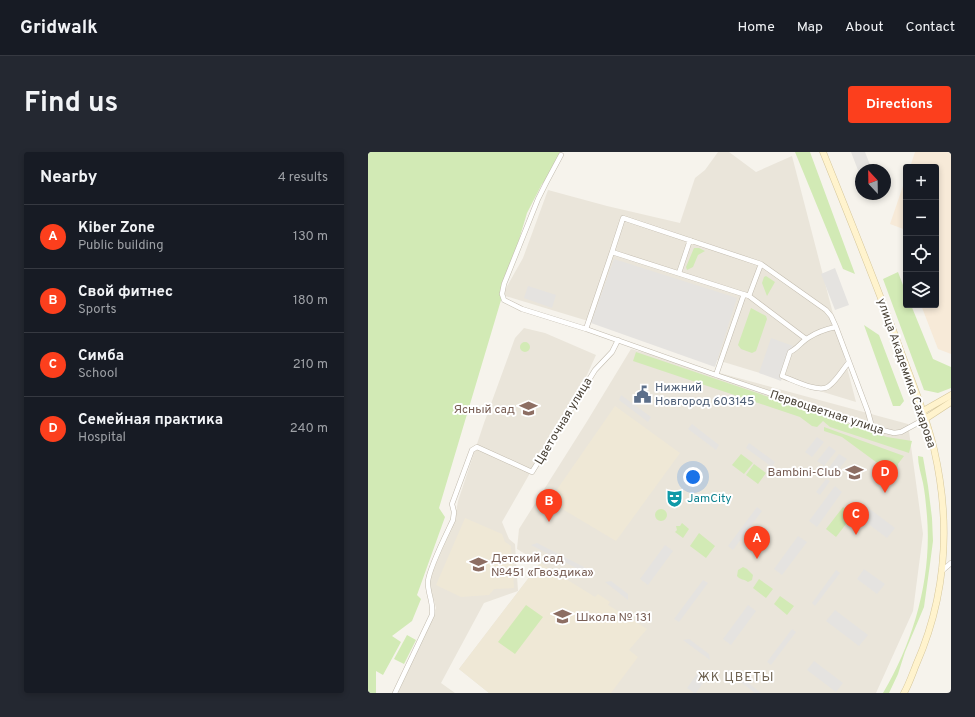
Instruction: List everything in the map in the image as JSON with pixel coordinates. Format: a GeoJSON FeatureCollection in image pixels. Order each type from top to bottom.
{"type":"FeatureCollection","features":[{"type":"Feature","properties":{"kind":"main road","name":"улица Академика Сахарова"},"geometry":{"type":"LineString","coordinates":[[823,152],[884,306],[923,411],[934,449],[938,470],[943,511],[944,541],[941,586],[930,631],[904,693]]}},
{"type":"Feature","properties":{"kind":"main road"},"geometry":{"type":"LineString","coordinates":[[923,411],[951,395]]}},
{"type":"Feature","properties":{"kind":"main road"},"geometry":{"type":"LineString","coordinates":[[925,418],[951,402]]}},
{"type":"Feature","properties":{"kind":"street","name":"Первоцветная улица"},"geometry":{"type":"LineString","coordinates":[[561,156],[538,199],[504,284],[502,298],[509,304],[637,346],[716,375],[872,427],[894,433],[901,432],[925,418]]}},
{"type":"Feature","properties":{"kind":"street"},"geometry":{"type":"LineString","coordinates":[[586,329],[623,218],[761,264],[826,310],[831,316],[868,412],[872,427]]}},
{"type":"Feature","properties":{"kind":"street"},"geometry":{"type":"LineString","coordinates":[[679,273],[690,240]]}},
{"type":"Feature","properties":{"kind":"street"},"geometry":{"type":"LineString","coordinates":[[612,252],[746,295],[806,339]]}},
{"type":"Feature","properties":{"kind":"street"},"geometry":{"type":"LineString","coordinates":[[716,375],[746,295],[761,264]]}},
{"type":"Feature","properties":{"kind":"street"},"geometry":{"type":"LineString","coordinates":[[836,327],[822,330],[806,339],[795,350],[790,352],[782,376],[817,389],[824,389],[829,387],[849,362]]}},
{"type":"Feature","properties":{"kind":"street","name":"Цветочная улица"},"geometry":{"type":"LineString","coordinates":[[395,693],[432,615],[433,609],[428,586],[430,574],[453,520],[454,512],[452,504],[472,450],[477,447],[532,472],[595,370],[612,352],[618,340]]}},
{"type":"Feature","properties":{"kind":"street"},"geometry":{"type":"LineString","coordinates":[[943,570],[951,563]]}},
{"type":"Feature","properties":{"kind":"shaded area"},"geometry":{"type":"Polygon","coordinates":[[[718,152],[729,152],[756,172],[792,156],[856,402],[502,295],[523,258],[548,190],[607,206],[680,223],[695,178],[705,170],[718,152]]]}},
{"type":"Feature","properties":{"kind":"shaded area"},"geometry":{"type":"Polygon","coordinates":[[[851,152],[865,152],[870,164],[856,164],[851,152]]]}},
{"type":"Feature","properties":{"kind":"shaded area"},"geometry":{"type":"Polygon","coordinates":[[[915,152],[951,152],[951,354],[938,349],[922,308],[939,308],[939,164],[911,164],[915,152]]]}},
{"type":"Feature","properties":{"kind":"shaded area"},"geometry":{"type":"Polygon","coordinates":[[[903,186],[903,229],[890,224],[903,186]]]}},
{"type":"Feature","properties":{"kind":"shaded area"},"geometry":{"type":"Polygon","coordinates":[[[614,259],[737,298],[715,367],[591,323],[614,259]]]}},
{"type":"Feature","properties":{"kind":"shaded area"},"geometry":{"type":"Polygon","coordinates":[[[835,268],[849,305],[835,310],[821,274],[835,268]]]}},
{"type":"Feature","properties":{"kind":"shaded area"},"geometry":{"type":"Polygon","coordinates":[[[528,286],[556,295],[552,308],[524,298],[528,286]]]}},
{"type":"Feature","properties":{"kind":"shaded area"},"geometry":{"type":"Polygon","coordinates":[[[524,328],[545,333],[596,355],[587,375],[502,522],[509,539],[515,544],[518,591],[484,603],[441,683],[455,693],[398,693],[436,608],[430,587],[430,578],[455,518],[458,501],[484,423],[515,338],[524,328]]]}},
{"type":"Feature","properties":{"kind":"shaded area"},"geometry":{"type":"Polygon","coordinates":[[[771,338],[793,346],[781,381],[759,373],[771,338]]]}},
{"type":"Feature","properties":{"kind":"shaded area"},"geometry":{"type":"Polygon","coordinates":[[[631,349],[908,424],[923,534],[913,611],[876,693],[489,693],[459,669],[540,563],[517,549],[519,529],[631,349]]]}},
{"type":"Feature","properties":{"kind":"shaded area"},"geometry":{"type":"Polygon","coordinates":[[[621,395],[651,417],[648,422],[619,400],[621,395]]]}},
{"type":"Feature","properties":{"kind":"shaded area"},"geometry":{"type":"Polygon","coordinates":[[[615,406],[680,453],[616,541],[549,501],[615,406]]]}},
{"type":"Feature","properties":{"kind":"shaded area"},"geometry":{"type":"Polygon","coordinates":[[[692,424],[719,445],[716,450],[688,429],[692,424]]]}},
{"type":"Feature","properties":{"kind":"shaded area"},"geometry":{"type":"Polygon","coordinates":[[[817,437],[824,442],[812,457],[805,452],[817,437]]]}},
{"type":"Feature","properties":{"kind":"shaded area"},"geometry":{"type":"Polygon","coordinates":[[[749,443],[775,462],[772,467],[746,448],[749,443]]]}},
{"type":"Feature","properties":{"kind":"shaded area"},"geometry":{"type":"Polygon","coordinates":[[[829,446],[836,451],[824,466],[817,461],[829,446]]]}},
{"type":"Feature","properties":{"kind":"shaded area"},"geometry":{"type":"Polygon","coordinates":[[[839,454],[847,459],[835,474],[828,469],[839,454]]]}},
{"type":"Feature","properties":{"kind":"shaded area"},"geometry":{"type":"Polygon","coordinates":[[[826,479],[830,481],[820,495],[816,492],[826,479]]]}},
{"type":"Feature","properties":{"kind":"shaded area"},"geometry":{"type":"Polygon","coordinates":[[[835,486],[842,492],[817,527],[809,521],[835,486]]]}},
{"type":"Feature","properties":{"kind":"shaded area"},"geometry":{"type":"Polygon","coordinates":[[[863,504],[895,528],[887,538],[855,514],[863,504]]]}},
{"type":"Feature","properties":{"kind":"shaded area"},"geometry":{"type":"Polygon","coordinates":[[[757,507],[762,511],[733,550],[728,546],[757,507]]]}},
{"type":"Feature","properties":{"kind":"shaded area","name":"Детский сад №451 «Гвоздика»"},"geometry":{"type":"Polygon","coordinates":[[[465,518],[502,534],[505,542],[511,546],[514,588],[494,589],[489,595],[461,597],[436,585],[465,518]]]}},
{"type":"Feature","properties":{"kind":"shaded area"},"geometry":{"type":"Polygon","coordinates":[[[798,536],[807,542],[782,575],[774,569],[798,536]]]}},
{"type":"Feature","properties":{"kind":"shaded area"},"geometry":{"type":"Polygon","coordinates":[[[537,543],[584,567],[586,573],[531,545],[537,543]]]}},
{"type":"Feature","properties":{"kind":"shaded area"},"geometry":{"type":"Polygon","coordinates":[[[665,545],[673,551],[648,585],[640,579],[665,545]]]}},
{"type":"Feature","properties":{"kind":"shaded area","name":"Школа № 131"},"geometry":{"type":"Polygon","coordinates":[[[540,563],[595,597],[598,594],[610,602],[608,605],[647,629],[629,650],[638,657],[611,693],[489,693],[459,669],[540,563]]]}},
{"type":"Feature","properties":{"kind":"shaded area"},"geometry":{"type":"Polygon","coordinates":[[[864,569],[885,584],[877,594],[857,579],[864,569]]]}},
{"type":"Feature","properties":{"kind":"shaded area"},"geometry":{"type":"Polygon","coordinates":[[[836,570],[840,573],[815,606],[812,603],[836,570]]]}},
{"type":"Feature","properties":{"kind":"shaded area"},"geometry":{"type":"Polygon","coordinates":[[[703,580],[708,583],[679,622],[674,619],[703,580]]]}},
{"type":"Feature","properties":{"kind":"shaded area"},"geometry":{"type":"Polygon","coordinates":[[[611,581],[628,594],[628,600],[605,582],[611,581]]]}},
{"type":"Feature","properties":{"kind":"shaded area"},"geometry":{"type":"Polygon","coordinates":[[[748,605],[756,611],[731,645],[723,639],[748,605]]]}},
{"type":"Feature","properties":{"kind":"shaded area"},"geometry":{"type":"Polygon","coordinates":[[[835,610],[868,635],[859,646],[826,621],[835,610]]]}},
{"type":"Feature","properties":{"kind":"shaded area"},"geometry":{"type":"Polygon","coordinates":[[[792,629],[796,632],[771,665],[767,662],[792,629]]]}},
{"type":"Feature","properties":{"kind":"shaded area"},"geometry":{"type":"Polygon","coordinates":[[[689,639],[709,654],[710,660],[683,640],[689,639]]]}},
{"type":"Feature","properties":{"kind":"shaded area"},"geometry":{"type":"Polygon","coordinates":[[[814,661],[843,683],[836,692],[807,670],[814,661]]]}},
{"type":"Feature","properties":{"kind":"shaded area"},"geometry":{"type":"Polygon","coordinates":[[[700,670],[708,676],[696,693],[694,693],[687,688],[700,670]]]}},
{"type":"Feature","properties":{"kind":"shaded area"},"geometry":{"type":"Polygon","coordinates":[[[732,670],[761,693],[755,693],[726,671],[732,670]]]}},
{"type":"Feature","properties":{"kind":"green space"},"geometry":{"type":"Polygon","coordinates":[[[368,152],[560,152],[551,177],[542,184],[527,213],[439,508],[445,517],[417,595],[421,599],[412,621],[392,636],[401,642],[383,675],[376,671],[376,693],[368,693],[368,152]]]}},
{"type":"Feature","properties":{"kind":"green space"},"geometry":{"type":"Polygon","coordinates":[[[795,152],[810,152],[855,274],[843,269],[795,152]]]}},
{"type":"Feature","properties":{"kind":"green space"},"geometry":{"type":"Polygon","coordinates":[[[694,248],[699,248],[705,251],[698,255],[693,267],[687,270],[686,267],[694,248]]]}},
{"type":"Feature","properties":{"kind":"green space"},"geometry":{"type":"Polygon","coordinates":[[[898,272],[903,285],[903,308],[912,308],[933,359],[951,367],[951,388],[938,393],[924,390],[883,279],[898,272]]]}},
{"type":"Feature","properties":{"kind":"green space"},"geometry":{"type":"Polygon","coordinates":[[[766,276],[775,282],[767,296],[762,283],[764,277],[766,276]]]}},
{"type":"Feature","properties":{"kind":"green space"},"geometry":{"type":"Polygon","coordinates":[[[751,308],[766,316],[767,319],[756,351],[752,353],[741,349],[738,345],[751,308]]]}},
{"type":"Feature","properties":{"kind":"green space"},"geometry":{"type":"Polygon","coordinates":[[[864,325],[879,335],[904,401],[900,406],[893,406],[864,325]]]}},
{"type":"Feature","properties":{"kind":"green space"},"geometry":{"type":"Polygon","coordinates":[[[523,342],[527,342],[529,343],[529,351],[523,352],[520,349],[520,345],[523,342]]]}},
{"type":"Feature","properties":{"kind":"green space"},"geometry":{"type":"Polygon","coordinates":[[[636,352],[887,437],[912,441],[909,453],[830,427],[823,421],[817,427],[812,426],[800,417],[633,361],[636,352]]]}},
{"type":"Feature","properties":{"kind":"green space"},"geometry":{"type":"Polygon","coordinates":[[[824,427],[904,456],[898,464],[896,476],[842,437],[824,431],[824,427]]]}},
{"type":"Feature","properties":{"kind":"green space"},"geometry":{"type":"Polygon","coordinates":[[[741,454],[753,463],[744,474],[732,465],[741,454]]]}},
{"type":"Feature","properties":{"kind":"green space"},"geometry":{"type":"Polygon","coordinates":[[[918,456],[923,457],[932,518],[933,541],[924,607],[889,693],[883,693],[904,652],[912,630],[927,562],[927,516],[918,456]]]}},
{"type":"Feature","properties":{"kind":"green space"},"geometry":{"type":"Polygon","coordinates":[[[754,464],[766,473],[758,484],[746,475],[754,464]]]}},
{"type":"Feature","properties":{"kind":"green space"},"geometry":{"type":"Polygon","coordinates":[[[843,507],[853,515],[836,537],[826,529],[843,507]]]}},
{"type":"Feature","properties":{"kind":"green space"},"geometry":{"type":"Polygon","coordinates":[[[659,509],[663,509],[667,515],[663,521],[659,521],[655,517],[655,513],[659,509]]]}},
{"type":"Feature","properties":{"kind":"green space"},"geometry":{"type":"Polygon","coordinates":[[[682,523],[689,529],[683,538],[675,532],[677,530],[676,526],[680,526],[682,523]]]}},
{"type":"Feature","properties":{"kind":"green space"},"geometry":{"type":"Polygon","coordinates":[[[699,533],[715,546],[706,558],[690,546],[699,533]]]}},
{"type":"Feature","properties":{"kind":"green space"},"geometry":{"type":"Polygon","coordinates":[[[743,567],[753,575],[752,580],[748,582],[737,576],[738,570],[743,567]]]}},
{"type":"Feature","properties":{"kind":"green space"},"geometry":{"type":"Polygon","coordinates":[[[759,579],[773,589],[766,598],[753,588],[759,579]]]}},
{"type":"Feature","properties":{"kind":"green space"},"geometry":{"type":"Polygon","coordinates":[[[780,596],[794,606],[787,615],[774,604],[780,596]]]}},
{"type":"Feature","properties":{"kind":"green space"},"geometry":{"type":"Polygon","coordinates":[[[526,605],[543,617],[515,654],[498,642],[526,605]]]}},
{"type":"Feature","properties":{"kind":"green space"},"geometry":{"type":"Polygon","coordinates":[[[407,635],[416,640],[404,664],[394,659],[407,635]]]}},
{"type":"Feature","properties":{"kind":"place","name":"Нижний Новгород 603145"},"geometry":{"type":"Point","coordinates":[642,394]}},
{"type":"Feature","properties":{"kind":"place","name":"Ясный сад"},"geometry":{"type":"Point","coordinates":[528,409]}},
{"type":"Feature","properties":{"kind":"place","name":"Bambini-Club"},"geometry":{"type":"Point","coordinates":[854,472]}},
{"type":"Feature","properties":{"kind":"place","name":"Семейная практика"},"geometry":{"type":"Point","coordinates":[885,493]}},
{"type":"Feature","properties":{"kind":"place","name":"JamCity"},"geometry":{"type":"Point","coordinates":[674,498]}},
{"type":"Feature","properties":{"kind":"place","name":"Свой фитнес"},"geometry":{"type":"Point","coordinates":[549,522]}},
{"type":"Feature","properties":{"kind":"place","name":"Симба"},"geometry":{"type":"Point","coordinates":[856,535]}},
{"type":"Feature","properties":{"kind":"place","name":"Kiber Zone"},"geometry":{"type":"Point","coordinates":[757,559]}},
{"type":"Feature","properties":{"kind":"place","name":"Детский сад №451 «Гвоздика»"},"geometry":{"type":"Point","coordinates":[478,565]}},
{"type":"Feature","properties":{"kind":"place","name":"Школа № 131"},"geometry":{"type":"Point","coordinates":[563,617]}},
{"type":"Feature","properties":{"kind":"district","name":"ЖК ЦВЕТЫ"},"geometry":{"type":"Point","coordinates":[736,676]}}]}
